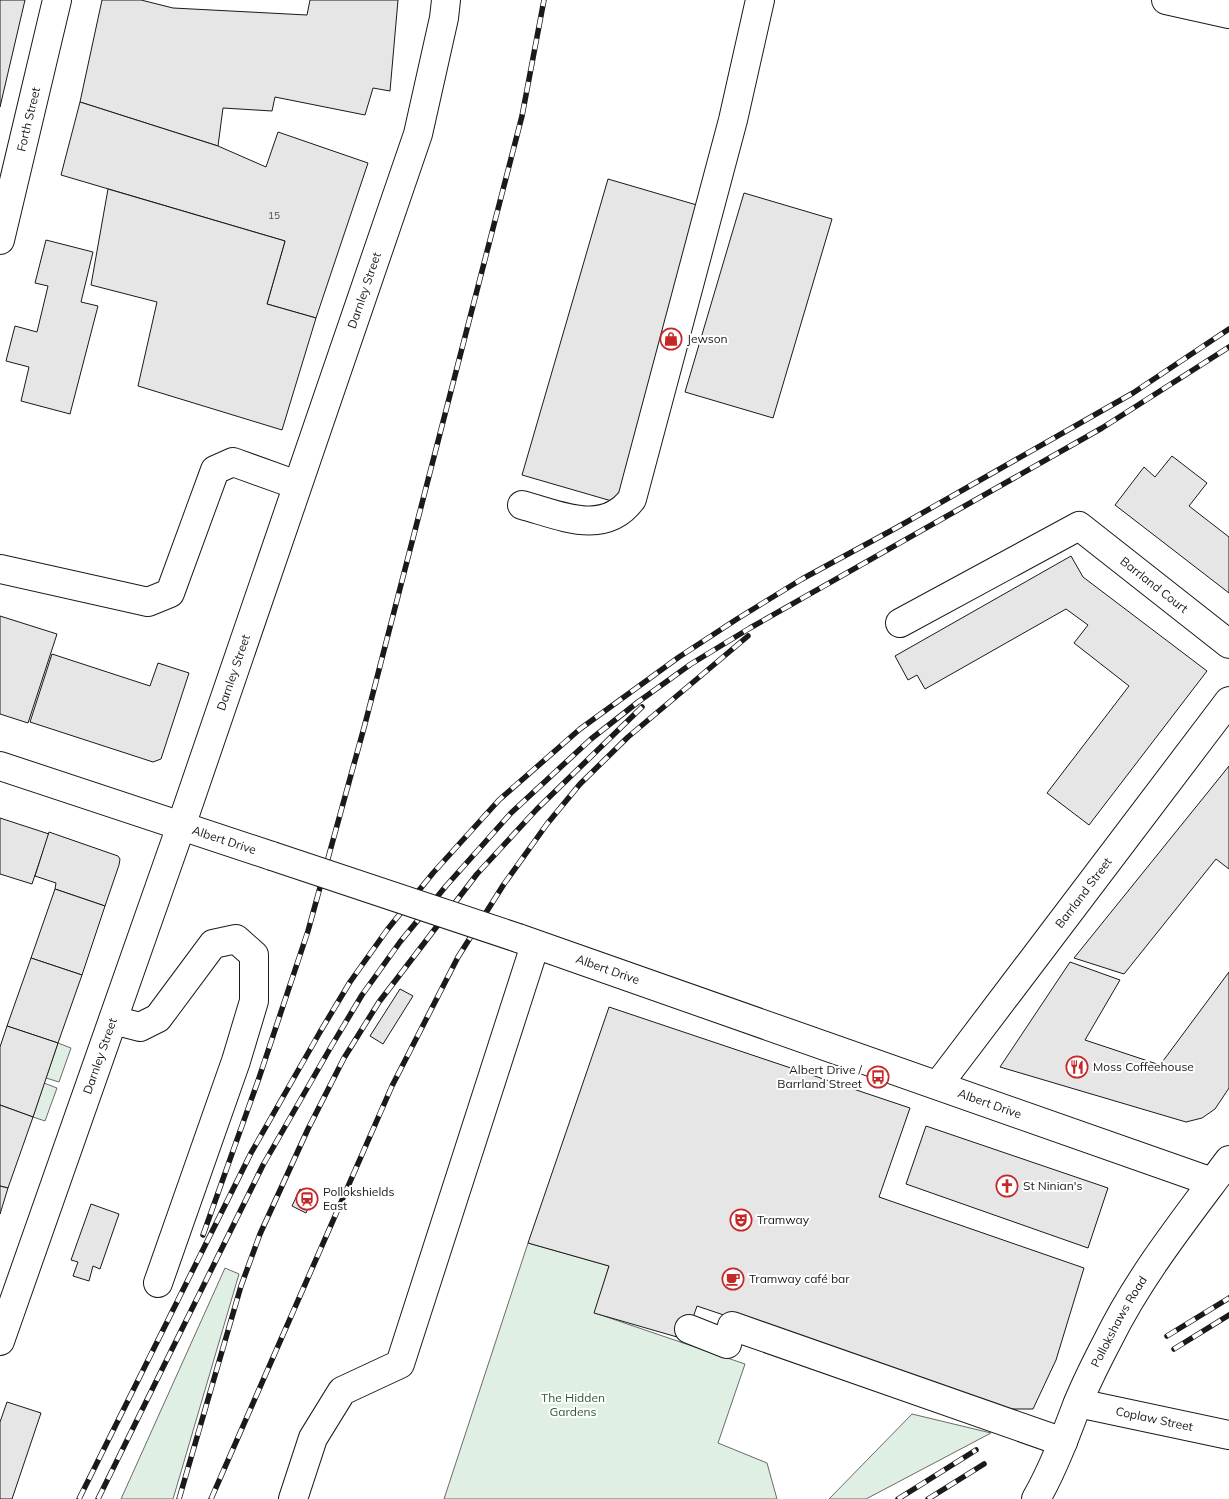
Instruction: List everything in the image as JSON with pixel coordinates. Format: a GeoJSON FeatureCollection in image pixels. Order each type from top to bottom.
{"type":"FeatureCollection","features":[{"type":"Feature","properties":{"kind":"street","name":"Forth Street"},"geometry":{"type":"LineString","coordinates":[[0,240],[57,0]]}},
{"type":"Feature","properties":{"kind":"street","name":"Darnley Street"},"geometry":{"type":"LineString","coordinates":[[0,1341],[181,826],[418,134],[444,18],[446,0]]}},
{"type":"Feature","properties":{"kind":"street"},"geometry":{"type":"LineString","coordinates":[[522,505],[579,520],[596,521],[611,517],[624,510],[632,499],[733,120],[760,0]]}},
{"type":"Feature","properties":{"kind":"street"},"geometry":{"type":"LineString","coordinates":[[1166,0],[1229,14]]}},
{"type":"Feature","properties":{"kind":"street"},"geometry":{"type":"LineString","coordinates":[[0,569],[148,602],[170,593],[215,470],[233,462],[297,485]]}},
{"type":"Feature","properties":{"kind":"street","name":"Barrland Court"},"geometry":{"type":"LineString","coordinates":[[900,624],[1079,526],[1229,644]]}},
{"type":"Feature","properties":{"kind":"street","name":"Barrland Street"},"geometry":{"type":"LineString","coordinates":[[938,1085],[1229,701]]}},
{"type":"Feature","properties":{"kind":"street","name":"Albert Drive"},"geometry":{"type":"LineString","coordinates":[[0,766],[527,942],[1212,1182]]}},
{"type":"Feature","properties":{"kind":"street"},"geometry":{"type":"LineString","coordinates":[[113,1020],[140,1027],[158,1018],[213,944],[236,939],[254,955],[254,1002],[236,1061],[158,1283]]}},
{"type":"Feature","properties":{"kind":"street"},"geometry":{"type":"LineString","coordinates":[[293,1499],[313,1438],[342,1391],[400,1364],[527,942]]}},
{"type":"Feature","properties":{"kind":"street","name":"Pollokshaws Road"},"geometry":{"type":"LineString","coordinates":[[1036,1499],[1064,1442],[1078,1403],[1108,1338],[1138,1287],[1172,1236],[1229,1160]]}},
{"type":"Feature","properties":{"kind":"street"},"geometry":{"type":"LineString","coordinates":[[689,1329],[727,1344],[732,1326],[1064,1442]]}},
{"type":"Feature","properties":{"kind":"street","name":"Coplaw Street"},"geometry":{"type":"LineString","coordinates":[[1078,1403],[1229,1434]]}},
{"type":"Feature","properties":{"kind":"green space"},"geometry":{"type":"Polygon","coordinates":[[[58,1043],[71,1048],[59,1082],[46,1078],[58,1043]]]}},
{"type":"Feature","properties":{"kind":"green space"},"geometry":{"type":"Polygon","coordinates":[[[44,1083],[57,1088],[45,1121],[33,1117],[44,1083]]]}},
{"type":"Feature","properties":{"kind":"green space","name":"The Hidden Gardens"},"geometry":{"type":"Polygon","coordinates":[[[528,1243],[609,1266],[595,1313],[745,1364],[718,1443],[767,1463],[777,1499],[444,1499],[528,1243]]]}},
{"type":"Feature","properties":{"kind":"green space"},"geometry":{"type":"Polygon","coordinates":[[[225,1268],[239,1274],[173,1499],[121,1499],[225,1268]]]}},
{"type":"Feature","properties":{"kind":"green space"},"geometry":{"type":"Polygon","coordinates":[[[912,1414],[991,1433],[866,1499],[829,1499],[912,1414]]]}},
{"type":"Feature","properties":{"kind":"building"},"geometry":{"type":"Polygon","coordinates":[[[0,0],[25,0],[0,107],[0,0]]]}},
{"type":"Feature","properties":{"kind":"building"},"geometry":{"type":"Polygon","coordinates":[[[102,0],[141,0],[173,8],[307,15],[310,0],[398,0],[390,91],[373,88],[365,115],[275,97],[272,111],[223,108],[218,146],[80,102],[102,0]]]}},
{"type":"Feature","properties":{"kind":"building"},"geometry":{"type":"Polygon","coordinates":[[[80,102],[218,146],[266,167],[278,132],[368,163],[316,318],[267,304],[285,241],[61,175],[80,102]]]}},
{"type":"Feature","properties":{"kind":"building"},"geometry":{"type":"Polygon","coordinates":[[[608,179],[707,208],[622,504],[522,475],[608,179]]]}},
{"type":"Feature","properties":{"kind":"building"},"geometry":{"type":"Polygon","coordinates":[[[108,189],[285,241],[267,304],[316,318],[282,430],[138,386],[157,302],[91,285],[108,189]]]}},
{"type":"Feature","properties":{"kind":"building"},"geometry":{"type":"Polygon","coordinates":[[[744,193],[832,219],[773,418],[685,392],[744,193]]]}},
{"type":"Feature","properties":{"kind":"building"},"geometry":{"type":"Polygon","coordinates":[[[46,240],[93,252],[81,302],[98,306],[70,414],[21,401],[29,367],[6,361],[15,326],[37,332],[48,286],[35,283],[46,240]]]}},
{"type":"Feature","properties":{"kind":"building"},"geometry":{"type":"Polygon","coordinates":[[[1172,456],[1207,483],[1189,506],[1229,537],[1229,593],[1115,505],[1144,467],[1155,477],[1172,456]]]}},
{"type":"Feature","properties":{"kind":"building"},"geometry":{"type":"Polygon","coordinates":[[[1071,556],[1083,577],[1207,671],[1089,825],[1047,793],[1129,686],[1074,643],[1088,625],[1066,609],[925,689],[917,675],[908,680],[895,656],[1071,556]]]}},
{"type":"Feature","properties":{"kind":"building"},"geometry":{"type":"Polygon","coordinates":[[[0,616],[57,634],[28,723],[0,714],[0,616]]]}},
{"type":"Feature","properties":{"kind":"building"},"geometry":{"type":"Polygon","coordinates":[[[52,654],[150,686],[158,663],[189,673],[161,759],[153,762],[30,722],[52,654]]]}},
{"type":"Feature","properties":{"kind":"building"},"geometry":{"type":"Polygon","coordinates":[[[1229,766],[1229,869],[1216,859],[1124,974],[1074,958],[1229,766]]]}},
{"type":"Feature","properties":{"kind":"building"},"geometry":{"type":"Polygon","coordinates":[[[0,818],[49,834],[32,884],[0,874],[0,818]]]}},
{"type":"Feature","properties":{"kind":"building"},"geometry":{"type":"Polygon","coordinates":[[[49,832],[118,856],[120,859],[119,865],[105,906],[55,889],[56,883],[35,876],[49,832]]]}},
{"type":"Feature","properties":{"kind":"building"},"geometry":{"type":"Polygon","coordinates":[[[55,889],[105,906],[82,975],[31,958],[55,889]]]}},
{"type":"Feature","properties":{"kind":"building"},"geometry":{"type":"Polygon","coordinates":[[[31,958],[82,975],[58,1043],[7,1026],[31,958]]]}},
{"type":"Feature","properties":{"kind":"building"},"geometry":{"type":"Polygon","coordinates":[[[1070,962],[1120,980],[1085,1040],[1160,1065],[1229,972],[1229,1088],[1215,1109],[1202,1118],[1186,1122],[1000,1067],[1070,962]]]}},
{"type":"Feature","properties":{"kind":"building"},"geometry":{"type":"Polygon","coordinates":[[[400,989],[413,996],[383,1044],[370,1036],[400,989]]]}},
{"type":"Feature","properties":{"kind":"building","name":"Tramway"},"geometry":{"type":"Polygon","coordinates":[[[609,1007],[910,1108],[879,1197],[1084,1268],[1056,1360],[1033,1409],[1003,1409],[697,1306],[684,1339],[594,1313],[609,1266],[528,1243],[609,1007]]]}},
{"type":"Feature","properties":{"kind":"building"},"geometry":{"type":"Polygon","coordinates":[[[7,1026],[58,1043],[33,1117],[0,1105],[0,1047],[7,1026]]]}},
{"type":"Feature","properties":{"kind":"building"},"geometry":{"type":"Polygon","coordinates":[[[0,1105],[33,1117],[8,1188],[0,1186],[0,1105]]]}},
{"type":"Feature","properties":{"kind":"building","name":"St Ninian's"},"geometry":{"type":"Polygon","coordinates":[[[926,1126],[1108,1188],[1088,1248],[906,1184],[926,1126]]]}},
{"type":"Feature","properties":{"kind":"building"},"geometry":{"type":"Polygon","coordinates":[[[0,1186],[8,1188],[0,1214],[0,1186]]]}},
{"type":"Feature","properties":{"kind":"building"},"geometry":{"type":"Polygon","coordinates":[[[300,1189],[314,1195],[306,1213],[292,1206],[300,1189]]]}},
{"type":"Feature","properties":{"kind":"building"},"geometry":{"type":"Polygon","coordinates":[[[91,1204],[119,1214],[100,1269],[93,1266],[89,1281],[73,1276],[78,1262],[71,1260],[91,1204]]]}},
{"type":"Feature","properties":{"kind":"building"},"geometry":{"type":"Polygon","coordinates":[[[7,1402],[41,1413],[12,1499],[0,1499],[0,1422],[7,1402]]]}},
{"type":"Feature","properties":{"kind":"railway"},"geometry":{"type":"LineString","coordinates":[[203,1235],[259,1078],[308,931],[365,724],[522,116],[544,0]]}},
{"type":"Feature","properties":{"kind":"railway"},"geometry":{"type":"LineString","coordinates":[[79,1499],[251,1153],[350,982],[387,930],[433,873],[499,800],[580,729],[679,657],[737,619],[802,579],[896,528],[1133,393],[1229,329]]}},
{"type":"Feature","properties":{"kind":"railway"},"geometry":{"type":"LineString","coordinates":[[98,1499],[263,1165],[362,995],[400,942],[446,886],[511,813],[591,739],[691,664],[750,628],[1102,428],[1229,347]]}},
{"type":"Feature","properties":{"kind":"railway"},"geometry":{"type":"LineString","coordinates":[[211,1499],[392,1086],[458,957],[504,884],[547,824],[580,784],[628,737],[748,636]]}},
{"type":"Feature","properties":{"kind":"railway"},"geometry":{"type":"LineString","coordinates":[[179,1499],[241,1286],[260,1234],[308,1129],[344,1058],[379,1002],[477,874],[537,809],[642,707]]}},
{"type":"Feature","properties":{"kind":"railway"},"geometry":{"type":"LineString","coordinates":[[1167,1336],[1229,1298]]}},
{"type":"Feature","properties":{"kind":"railway"},"geometry":{"type":"LineString","coordinates":[[1174,1349],[1229,1315]]}},
{"type":"Feature","properties":{"kind":"railway"},"geometry":{"type":"LineString","coordinates":[[898,1499],[976,1450]]}},
{"type":"Feature","properties":{"kind":"railway"},"geometry":{"type":"LineString","coordinates":[[928,1499],[984,1464]]}},
{"type":"Feature","properties":{"kind":"place","name":"Jewson"},"geometry":{"type":"Point","coordinates":[671,339]}},
{"type":"Feature","properties":{"kind":"place","name":"Moss Coffeehouse"},"geometry":{"type":"Point","coordinates":[1077,1067]}},
{"type":"Feature","properties":{"kind":"place","name":"Albert Drive / Barrland Street"},"geometry":{"type":"Point","coordinates":[878,1077]}},
{"type":"Feature","properties":{"kind":"place","name":"St Ninian's"},"geometry":{"type":"Point","coordinates":[1007,1186]}},
{"type":"Feature","properties":{"kind":"place","name":"Pollokshields East"},"geometry":{"type":"Point","coordinates":[307,1199]}},
{"type":"Feature","properties":{"kind":"place","name":"Tramway"},"geometry":{"type":"Point","coordinates":[741,1220]}},
{"type":"Feature","properties":{"kind":"place","name":"Tramway café bar"},"geometry":{"type":"Point","coordinates":[733,1279]}}]}
